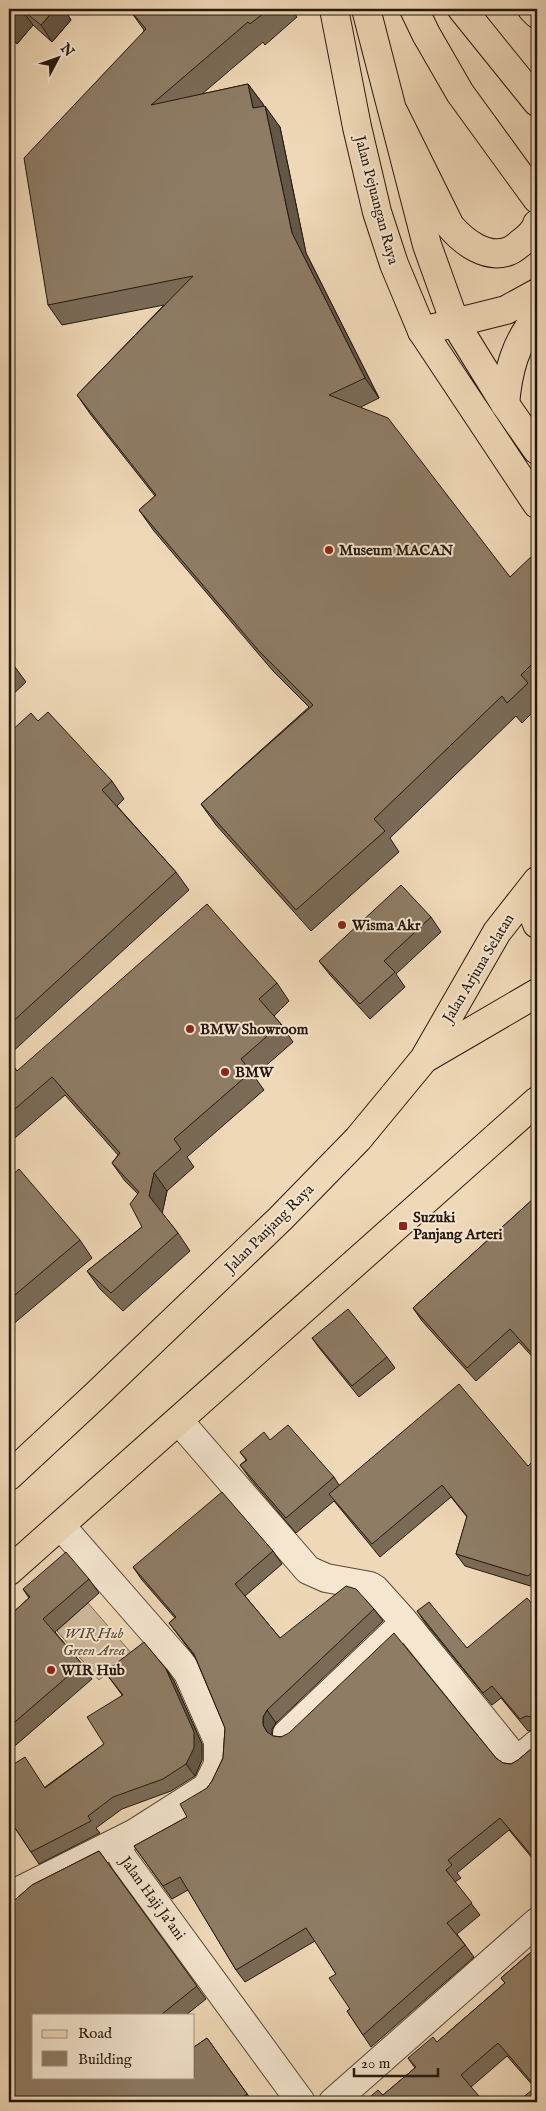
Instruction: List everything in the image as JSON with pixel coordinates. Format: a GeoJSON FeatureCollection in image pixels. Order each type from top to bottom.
{"type":"FeatureCollection","features":[{"type":"Feature","properties":{"kind":"main road","name":"Jalan Pejuangan Raya"},"geometry":{"type":"LineString","coordinates":[[334,9],[357,127],[377,212],[394,264],[422,330],[537,504]]}},
{"type":"Feature","properties":{"kind":"main road"},"geometry":{"type":"LineString","coordinates":[[366,9],[427,245],[455,323],[537,450]]}},
{"type":"Feature","properties":{"kind":"main road"},"geometry":{"type":"LineString","coordinates":[[414,9],[460,93],[537,199]]}},
{"type":"Feature","properties":{"kind":"main road"},"geometry":{"type":"LineString","coordinates":[[462,9],[537,102]]}},
{"type":"Feature","properties":{"kind":"main road"},"geometry":{"type":"LineString","coordinates":[[532,9],[537,14]]}},
{"type":"Feature","properties":{"kind":"main road"},"geometry":{"type":"LineString","coordinates":[[394,113],[450,226],[459,236],[480,250],[496,254],[510,251],[525,239],[536,228],[537,224]]}},
{"type":"Feature","properties":{"kind":"main road"},"geometry":{"type":"LineString","coordinates":[[422,330],[506,310],[537,294]]}},
{"type":"Feature","properties":{"kind":"main road"},"geometry":{"type":"LineString","coordinates":[[506,404],[508,375],[514,354],[537,317]]}},
{"type":"Feature","properties":{"kind":"main road","name":"Jalan Arjuna Selatan"},"geometry":{"type":"LineString","coordinates":[[424,1059],[497,932],[537,881]]}},
{"type":"Feature","properties":{"kind":"main road"},"geometry":{"type":"LineString","coordinates":[[537,887],[534,897],[535,920],[537,924]]}},
{"type":"Feature","properties":{"kind":"main road","name":"Jalan Panjang Raya"},"geometry":{"type":"LineString","coordinates":[[9,1476],[284,1214],[358,1139],[424,1059],[537,993]]}},
{"type":"Feature","properties":{"kind":"main road"},"geometry":{"type":"LineString","coordinates":[[9,1571],[537,1101]]}},
{"type":"Feature","properties":{"kind":"street"},"geometry":{"type":"LineString","coordinates":[[179,1421],[308,1570],[326,1578],[370,1586],[375,1589],[402,1619],[516,1761],[537,1744]]}},
{"type":"Feature","properties":{"kind":"street","name":"Jalan Haji Ja'ani"},"geometry":{"type":"LineString","coordinates":[[61,1526],[188,1673],[218,1741],[218,1764],[207,1787],[115,1844],[124,1860],[299,2102]]}},
{"type":"Feature","properties":{"kind":"street"},"geometry":{"type":"LineString","coordinates":[[287,1734],[402,1625],[402,1619]]}},
{"type":"Feature","properties":{"kind":"street"},"geometry":{"type":"LineString","coordinates":[[9,1896],[115,1844]]}},
{"type":"Feature","properties":{"kind":"street"},"geometry":{"type":"LineString","coordinates":[[333,2102],[537,1922]]}},
{"type":"Feature","properties":{"kind":"green space","name":"WIR Hub Green Area"},"geometry":{"type":"Polygon","coordinates":[[[88,1603],[132,1654],[99,1680],[57,1631],[88,1603]]]}},
{"type":"Feature","properties":{"kind":"building"},"geometry":{"type":"Polygon","coordinates":[[[9,9],[21,9],[9,23],[9,9]]]}},
{"type":"Feature","properties":{"kind":"building"},"geometry":{"type":"Polygon","coordinates":[[[21,9],[55,9],[41,25],[21,9]]]}},
{"type":"Feature","properties":{"kind":"building"},"geometry":{"type":"Polygon","coordinates":[[[129,9],[269,9],[250,24],[248,22],[151,105],[248,84],[253,108],[265,106],[292,233],[365,378],[329,395],[388,418],[510,577],[535,553],[537,555],[537,659],[521,675],[528,683],[507,703],[502,696],[374,819],[385,831],[296,910],[201,804],[313,705],[258,650],[139,510],[156,495],[77,395],[193,276],[48,305],[24,158],[146,29],[129,9]]]}},
{"type":"Feature","properties":{"kind":"building"},"geometry":{"type":"Polygon","coordinates":[[[9,660],[15,667],[9,673],[9,660]]]}},
{"type":"Feature","properties":{"kind":"building"},"geometry":{"type":"Polygon","coordinates":[[[48,712],[112,781],[102,790],[176,872],[9,1025],[9,733],[31,713],[38,721],[48,712]]]}},
{"type":"Feature","properties":{"kind":"building"},"geometry":{"type":"Polygon","coordinates":[[[401,885],[431,917],[384,961],[395,972],[360,1004],[319,961],[401,885]]]}},
{"type":"Feature","properties":{"kind":"building","name":"BMW Showroom"},"geometry":{"type":"Polygon","coordinates":[[[207,904],[277,983],[259,999],[281,1024],[241,1059],[251,1072],[174,1139],[181,1149],[154,1173],[149,1196],[178,1233],[111,1293],[87,1271],[142,1227],[130,1204],[139,1192],[112,1163],[120,1153],[52,1077],[9,1114],[9,1061],[17,1071],[207,904]]]}},
{"type":"Feature","properties":{"kind":"building"},"geometry":{"type":"Polygon","coordinates":[[[19,1169],[80,1240],[9,1300],[9,1170],[12,1175],[19,1169]]]}},
{"type":"Feature","properties":{"kind":"building"},"geometry":{"type":"Polygon","coordinates":[[[537,1186],[537,1359],[510,1329],[467,1368],[413,1308],[532,1200],[533,1191],[537,1186]]]}},
{"type":"Feature","properties":{"kind":"building"},"geometry":{"type":"Polygon","coordinates":[[[348,1309],[387,1357],[352,1386],[312,1338],[348,1309]]]}},
{"type":"Feature","properties":{"kind":"building"},"geometry":{"type":"Polygon","coordinates":[[[459,1384],[528,1466],[537,1457],[537,1568],[528,1576],[456,1554],[467,1516],[442,1485],[372,1544],[329,1494],[459,1384]]]}},
{"type":"Feature","properties":{"kind":"building"},"geometry":{"type":"Polygon","coordinates":[[[288,1425],[334,1477],[286,1518],[240,1465],[247,1460],[240,1452],[264,1432],[270,1440],[288,1425]]]}},
{"type":"Feature","properties":{"kind":"building"},"geometry":{"type":"Polygon","coordinates":[[[222,1492],[273,1551],[235,1584],[280,1638],[346,1586],[356,1589],[374,1609],[267,1710],[263,1717],[263,1725],[267,1732],[273,1736],[281,1737],[289,1733],[394,1633],[496,1758],[503,1763],[511,1764],[537,1744],[537,1862],[500,1818],[448,1860],[452,1865],[446,1870],[472,1903],[447,1923],[465,1945],[363,2035],[347,2011],[350,2009],[329,1978],[336,1974],[306,1928],[236,1970],[180,1877],[163,1886],[134,1846],[187,1817],[180,1804],[207,1788],[212,1781],[223,1758],[225,1728],[194,1654],[169,1623],[176,1617],[133,1567],[222,1492]]]}},
{"type":"Feature","properties":{"kind":"building"},"geometry":{"type":"Polygon","coordinates":[[[66,1552],[89,1579],[43,1619],[82,1664],[9,1727],[9,1616],[30,1597],[23,1589],[66,1552]]]}},
{"type":"Feature","properties":{"kind":"building"},"geometry":{"type":"Polygon","coordinates":[[[527,1598],[537,1609],[537,1720],[526,1716],[520,1719],[492,1686],[483,1693],[417,1611],[429,1602],[467,1648],[527,1598]]]}},
{"type":"Feature","properties":{"kind":"building"},"geometry":{"type":"Polygon","coordinates":[[[144,1642],[166,1669],[194,1732],[194,1748],[186,1764],[163,1779],[113,1797],[88,1816],[91,1821],[31,1852],[9,1819],[9,1767],[25,1757],[45,1788],[104,1744],[87,1717],[123,1695],[105,1672],[144,1642]]]}},
{"type":"Feature","properties":{"kind":"building"},"geometry":{"type":"Polygon","coordinates":[[[99,1851],[197,1986],[162,2014],[32,2014],[32,2078],[195,2078],[195,2046],[207,2038],[247,2094],[236,2102],[9,2102],[9,1905],[32,1885],[99,1851]]]}},
{"type":"Feature","properties":{"kind":"building"},"geometry":{"type":"Polygon","coordinates":[[[537,1947],[537,2102],[517,2102],[536,2087],[498,2043],[461,2075],[484,2102],[364,2102],[378,2090],[383,2095],[416,2067],[408,2058],[433,2037],[437,2042],[505,1983],[501,1978],[537,1947]]]}},
{"type":"Feature","properties":{"kind":"place","name":"Museum MACAN"},"geometry":{"type":"Point","coordinates":[329,550]}},
{"type":"Feature","properties":{"kind":"place","name":"Wisma Akr"},"geometry":{"type":"Point","coordinates":[342,925]}},
{"type":"Feature","properties":{"kind":"place","name":"BMW Showroom"},"geometry":{"type":"Point","coordinates":[190,1029]}},
{"type":"Feature","properties":{"kind":"place","name":"BMW"},"geometry":{"type":"Point","coordinates":[225,1072]}},
{"type":"Feature","properties":{"kind":"place","name":"Suzuki Panjang Arteri"},"geometry":{"type":"Point","coordinates":[403,1226]}},
{"type":"Feature","properties":{"kind":"place","name":"WIR Hub"},"geometry":{"type":"Point","coordinates":[51,1670]}}]}
